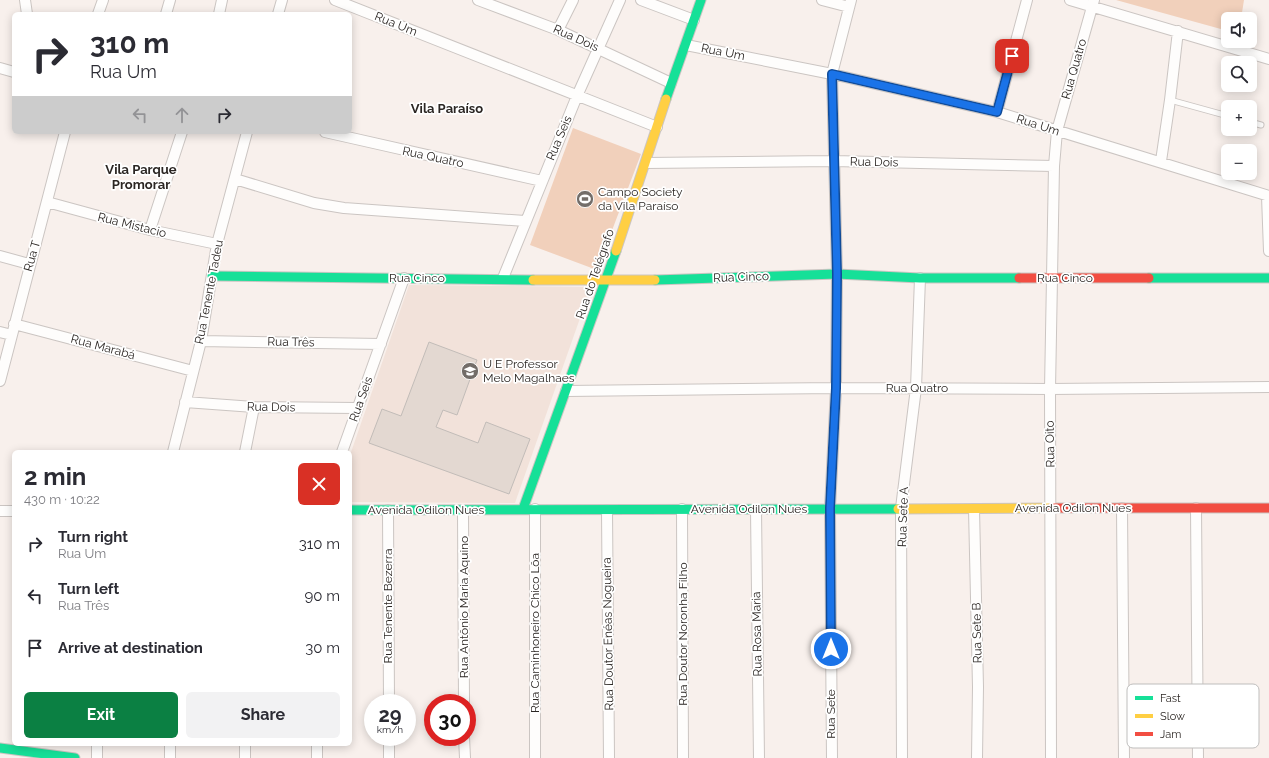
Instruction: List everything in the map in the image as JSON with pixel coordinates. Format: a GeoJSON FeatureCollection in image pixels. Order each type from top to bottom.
{"type":"FeatureCollection","features":[{"type":"Feature","properties":{"kind":"street"},"geometry":{"type":"LineString","coordinates":[[25,0],[27,12]]}},
{"type":"Feature","properties":{"kind":"street"},"geometry":{"type":"LineString","coordinates":[[99,12],[103,0]]}},
{"type":"Feature","properties":{"kind":"street"},"geometry":{"type":"LineString","coordinates":[[167,12],[170,0]]}},
{"type":"Feature","properties":{"kind":"street"},"geometry":{"type":"LineString","coordinates":[[219,12],[222,0]]}},
{"type":"Feature","properties":{"kind":"street"},"geometry":{"type":"LineString","coordinates":[[279,12],[282,0]]}},
{"type":"Feature","properties":{"kind":"street","name":"Rua Um"},"geometry":{"type":"LineString","coordinates":[[335,0],[657,127]]}},
{"type":"Feature","properties":{"kind":"street","name":"Rua Dois"},"geometry":{"type":"LineString","coordinates":[[478,0],[558,30],[671,83]]}},
{"type":"Feature","properties":{"kind":"street"},"geometry":{"type":"LineString","coordinates":[[558,30],[573,0]]}},
{"type":"Feature","properties":{"kind":"street","name":"Rua Seis"},"geometry":{"type":"LineString","coordinates":[[502,278],[577,96],[620,0]]}},
{"type":"Feature","properties":{"kind":"street"},"geometry":{"type":"LineString","coordinates":[[641,0],[694,20]]}},
{"type":"Feature","properties":{"kind":"street","name":"Rua do Telégrafo"},"geometry":{"type":"LineString","coordinates":[[523,509],[606,281],[671,83],[702,0]]}},
{"type":"Feature","properties":{"kind":"street"},"geometry":{"type":"LineString","coordinates":[[822,0],[850,3]]}},
{"type":"Feature","properties":{"kind":"street"},"geometry":{"type":"LineString","coordinates":[[997,112],[1027,0]]}},
{"type":"Feature","properties":{"kind":"street"},"geometry":{"type":"LineString","coordinates":[[1070,0],[1093,3],[1269,59]]}},
{"type":"Feature","properties":{"kind":"street","name":"Rua Sete"},"geometry":{"type":"LineString","coordinates":[[832,758],[830,508],[836,388],[837,274],[832,74],[850,3]]}},
{"type":"Feature","properties":{"kind":"street","name":"Rua Quatro"},"geometry":{"type":"LineString","coordinates":[[1057,131],[1093,3]]}},
{"type":"Feature","properties":{"kind":"street"},"geometry":{"type":"LineString","coordinates":[[1161,161],[1178,31]]}},
{"type":"Feature","properties":{"kind":"street","name":"Rua Um"},"geometry":{"type":"LineString","coordinates":[[686,45],[832,74],[997,112],[1161,161],[1268,196]]}},
{"type":"Feature","properties":{"kind":"street"},"geometry":{"type":"LineString","coordinates":[[0,68],[12,71]]}},
{"type":"Feature","properties":{"kind":"street","name":"Rua Oito"},"geometry":{"type":"LineString","coordinates":[[1051,758],[1050,389],[1054,166],[1057,131]]}},
{"type":"Feature","properties":{"kind":"street","name":"Rua T"},"geometry":{"type":"LineString","coordinates":[[0,381],[29,264],[64,134]]}},
{"type":"Feature","properties":{"kind":"street"},"geometry":{"type":"LineString","coordinates":[[150,230],[181,134]]}},
{"type":"Feature","properties":{"kind":"street","name":"Rua Tenente Tadeu"},"geometry":{"type":"LineString","coordinates":[[174,450],[186,402],[192,371],[201,340],[217,244],[246,134]]}},
{"type":"Feature","properties":{"kind":"street","name":"Rua Quatro"},"geometry":{"type":"LineString","coordinates":[[334,134],[542,181]]}},
{"type":"Feature","properties":{"kind":"street","name":"Rua Dois"},"geometry":{"type":"LineString","coordinates":[[646,163],[833,160],[1054,166]]}},
{"type":"Feature","properties":{"kind":"street"},"geometry":{"type":"LineString","coordinates":[[235,179],[308,202],[344,208],[525,221]]}},
{"type":"Feature","properties":{"kind":"street"},"geometry":{"type":"LineString","coordinates":[[1268,196],[1269,250]]}},
{"type":"Feature","properties":{"kind":"street","name":"Rua Mistacio"},"geometry":{"type":"LineString","coordinates":[[47,202],[150,230],[217,244]]}},
{"type":"Feature","properties":{"kind":"street"},"geometry":{"type":"LineString","coordinates":[[0,256],[29,264]]}},
{"type":"Feature","properties":{"kind":"street","name":"Rua Cinco"},"geometry":{"type":"LineString","coordinates":[[212,276],[502,278],[606,281],[837,274],[920,278],[1269,278]]}},
{"type":"Feature","properties":{"kind":"street","name":"Rua Seis"},"geometry":{"type":"LineString","coordinates":[[343,450],[404,278]]}},
{"type":"Feature","properties":{"kind":"street","name":"Rua Sete A"},"geometry":{"type":"LineString","coordinates":[[902,758],[901,508],[916,388],[920,278]]}},
{"type":"Feature","properties":{"kind":"street","name":"Rua Marabá"},"geometry":{"type":"LineString","coordinates":[[14,324],[192,371]]}},
{"type":"Feature","properties":{"kind":"street"},"geometry":{"type":"LineString","coordinates":[[0,332],[12,336]]}},
{"type":"Feature","properties":{"kind":"street","name":"Rua Três"},"geometry":{"type":"LineString","coordinates":[[201,340],[381,344]]}},
{"type":"Feature","properties":{"kind":"street","name":"Rua Quatro"},"geometry":{"type":"LineString","coordinates":[[566,391],[836,388],[1050,389],[1269,387]]}},
{"type":"Feature","properties":{"kind":"street","name":"Rua Dois"},"geometry":{"type":"LineString","coordinates":[[186,402],[254,407],[357,408]]}},
{"type":"Feature","properties":{"kind":"street"},"geometry":{"type":"LineString","coordinates":[[245,450],[254,407]]}},
{"type":"Feature","properties":{"kind":"street"},"geometry":{"type":"LineString","coordinates":[[1122,508],[1124,758]]}},
{"type":"Feature","properties":{"kind":"street"},"geometry":{"type":"LineString","coordinates":[[1196,508],[1197,684]]}},
{"type":"Feature","properties":{"kind":"street","name":"Avenida Odilon Nues"},"geometry":{"type":"LineString","coordinates":[[352,510],[1269,508]]}},
{"type":"Feature","properties":{"kind":"street","name":"Rua Caminhoneiro Chico Lôa"},"geometry":{"type":"LineString","coordinates":[[535,509],[535,758]]}},
{"type":"Feature","properties":{"kind":"street","name":"Rua Doutor Noronha Filho"},"geometry":{"type":"LineString","coordinates":[[682,509],[683,758]]}},
{"type":"Feature","properties":{"kind":"street","name":"Rua Sete B"},"geometry":{"type":"LineString","coordinates":[[974,509],[978,687],[977,758]]}},
{"type":"Feature","properties":{"kind":"street"},"geometry":{"type":"LineString","coordinates":[[0,510],[12,511]]}},
{"type":"Feature","properties":{"kind":"street","name":"Rua Tenente Bezerra"},"geometry":{"type":"LineString","coordinates":[[388,510],[389,694]]}},
{"type":"Feature","properties":{"kind":"street","name":"Rua Antônio Maria Aquino"},"geometry":{"type":"LineString","coordinates":[[463,510],[464,694]]}},
{"type":"Feature","properties":{"kind":"street","name":"Rua Doutor Enéas Nogueira"},"geometry":{"type":"LineString","coordinates":[[607,510],[610,758]]}},
{"type":"Feature","properties":{"kind":"street","name":"Rua Rosa Maria"},"geometry":{"type":"LineString","coordinates":[[756,510],[758,758]]}},
{"type":"Feature","properties":{"kind":"street"},"geometry":{"type":"LineString","coordinates":[[97,746],[97,758]]}},
{"type":"Feature","properties":{"kind":"street"},"geometry":{"type":"LineString","coordinates":[[170,746],[170,758]]}},
{"type":"Feature","properties":{"kind":"street"},"geometry":{"type":"LineString","coordinates":[[245,746],[245,758]]}},
{"type":"Feature","properties":{"kind":"street"},"geometry":{"type":"LineString","coordinates":[[317,746],[317,758]]}},
{"type":"Feature","properties":{"kind":"street"},"geometry":{"type":"LineString","coordinates":[[389,746],[389,758]]}},
{"type":"Feature","properties":{"kind":"street"},"geometry":{"type":"LineString","coordinates":[[464,746],[464,758]]}},
{"type":"Feature","properties":{"kind":"street"},"geometry":{"type":"LineString","coordinates":[[0,748],[22,748],[75,758]]}},
{"type":"Feature","properties":{"kind":"street"},"geometry":{"type":"LineString","coordinates":[[1198,748],[1198,758]]}},
{"type":"Feature","properties":{"kind":"lane"},"geometry":{"type":"LineString","coordinates":[[1170,100],[1221,114]]}},
{"type":"Feature","properties":{"kind":"lane"},"geometry":{"type":"LineString","coordinates":[[1257,124],[1261,125]]}},
{"type":"Feature","properties":{"kind":"shaded area"},"geometry":{"type":"Polygon","coordinates":[[[1116,0],[1244,0],[1242,12],[1221,12],[1221,29],[1116,0]]]}},
{"type":"Feature","properties":{"kind":"shaded area","name":"Campo Society da Vila Paraíso"},"geometry":{"type":"Polygon","coordinates":[[[573,128],[641,154],[597,270],[530,245],[573,128]]]}},
{"type":"Feature","properties":{"kind":"shaded area","name":"U E Professor Melo Magalhaes"},"geometry":{"type":"Polygon","coordinates":[[[409,285],[591,287],[515,503],[352,502],[352,450],[409,285]]]}},
{"type":"Feature","properties":{"kind":"building"},"geometry":{"type":"Polygon","coordinates":[[[429,342],[477,360],[457,415],[443,410],[436,427],[478,443],[486,422],[530,439],[509,494],[369,443],[382,409],[401,416],[429,342]]]}},
{"type":"Feature","properties":{"kind":"traffic: fast"},"geometry":{"type":"LineString","coordinates":[[666,99],[701,0]]}},
{"type":"Feature","properties":{"kind":"traffic: fast"},"geometry":{"type":"LineString","coordinates":[[523,509],[616,251]]}},
{"type":"Feature","properties":{"kind":"traffic: fast"},"geometry":{"type":"LineString","coordinates":[[655,280],[837,274],[920,278],[1019,278]]}},
{"type":"Feature","properties":{"kind":"traffic: fast"},"geometry":{"type":"LineString","coordinates":[[212,276],[533,280]]}},
{"type":"Feature","properties":{"kind":"traffic: fast"},"geometry":{"type":"LineString","coordinates":[[1149,278],[1269,278]]}},
{"type":"Feature","properties":{"kind":"traffic: fast"},"geometry":{"type":"LineString","coordinates":[[352,510],[898,509]]}},
{"type":"Feature","properties":{"kind":"traffic: fast"},"geometry":{"type":"LineString","coordinates":[[0,748],[75,758]]}},
{"type":"Feature","properties":{"kind":"traffic: slow"},"geometry":{"type":"LineString","coordinates":[[616,251],[666,99]]}},
{"type":"Feature","properties":{"kind":"traffic: slow"},"geometry":{"type":"LineString","coordinates":[[533,280],[655,280]]}},
{"type":"Feature","properties":{"kind":"traffic: slow"},"geometry":{"type":"LineString","coordinates":[[898,509],[1051,508]]}},
{"type":"Feature","properties":{"kind":"traffic: jam"},"geometry":{"type":"LineString","coordinates":[[1019,278],[1149,278]]}},
{"type":"Feature","properties":{"kind":"traffic: jam"},"geometry":{"type":"LineString","coordinates":[[1051,508],[1269,508]]}},
{"type":"Feature","properties":{"kind":"place","name":"Campo Society da Vila Paraíso"},"geometry":{"type":"Point","coordinates":[585,199]}},
{"type":"Feature","properties":{"kind":"place","name":"U E Professor Melo Magalhaes"},"geometry":{"type":"Point","coordinates":[470,371]}},
{"type":"Feature","properties":{"kind":"district","name":"Vila Paraíso"},"geometry":{"type":"Point","coordinates":[447,108]}},
{"type":"Feature","properties":{"kind":"district","name":"Vila Parque Promorar"},"geometry":{"type":"Point","coordinates":[141,176]}},
{"type":"Feature","properties":{"kind":"route"},"geometry":{"type":"LineString","coordinates":[[831,649],[830,508],[836,388],[837,274],[832,74],[997,112],[1012,56]]}}]}
